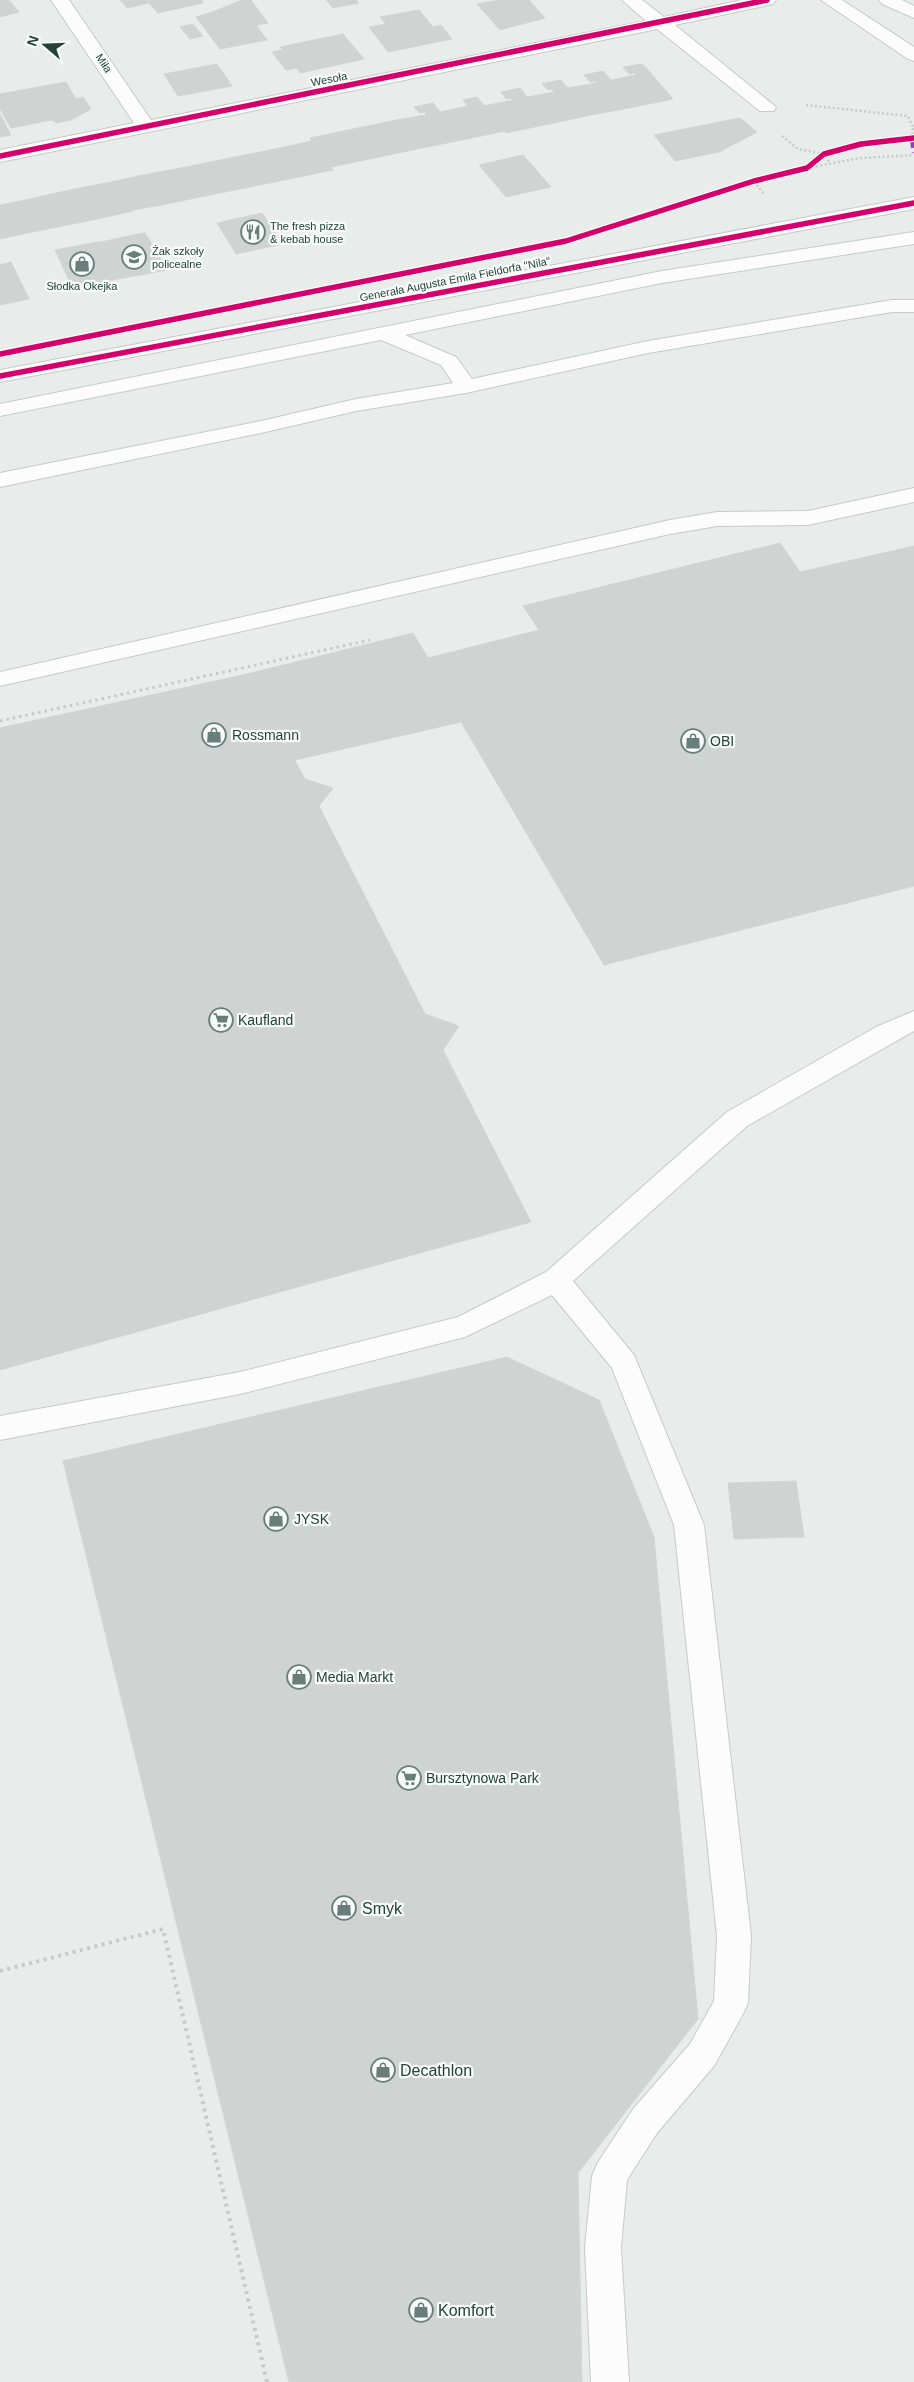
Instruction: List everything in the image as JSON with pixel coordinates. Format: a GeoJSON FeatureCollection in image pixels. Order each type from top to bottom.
{"type":"FeatureCollection","features":[{"type":"Feature","properties":{"kind":"street","name":"Miła"},"geometry":{"type":"LineString","coordinates":[[60,0],[91,43],[146,127]]}},
{"type":"Feature","properties":{"kind":"street"},"geometry":{"type":"LineString","coordinates":[[631,0],[763,103]]}},
{"type":"Feature","properties":{"kind":"street","name":"Wesoła"},"geometry":{"type":"LineString","coordinates":[[0,156],[662,23],[767,0]]}},
{"type":"Feature","properties":{"kind":"street"},"geometry":{"type":"LineString","coordinates":[[830,0],[914,55]]}},
{"type":"Feature","properties":{"kind":"street"},"geometry":{"type":"LineString","coordinates":[[888,0],[914,14]]}},
{"type":"Feature","properties":{"kind":"street","name":"Generała Augusta Emila Fieldorfa \"Nila\""},"geometry":{"type":"LineString","coordinates":[[0,376],[914,203]]}},
{"type":"Feature","properties":{"kind":"street"},"geometry":{"type":"LineString","coordinates":[[0,410],[383,333],[454,339],[662,277],[914,238]]}},
{"type":"Feature","properties":{"kind":"street"},"geometry":{"type":"LineString","coordinates":[[0,480],[262,427],[356,405],[466,387],[648,347],[892,306],[914,306]]}},
{"type":"Feature","properties":{"kind":"street"},"geometry":{"type":"LineString","coordinates":[[383,333],[454,339]]}},
{"type":"Feature","properties":{"kind":"street"},"geometry":{"type":"LineString","coordinates":[[454,339],[466,387]]}},
{"type":"Feature","properties":{"kind":"street"},"geometry":{"type":"LineString","coordinates":[[0,679],[670,527],[717,519],[808,518],[914,496]]}},
{"type":"Feature","properties":{"kind":"street"},"geometry":{"type":"LineString","coordinates":[[0,1428],[240,1383],[464,1326],[556,1280],[737,1119],[885,1034],[914,1020]]}},
{"type":"Feature","properties":{"kind":"street"},"geometry":{"type":"LineString","coordinates":[[556,1280],[624,1363],[689,1525],[734,1936],[731,2003],[702,2055],[645,2121],[610,2176],[603,2248],[610,2382]]}},
{"type":"Feature","properties":{"kind":"path"},"geometry":{"type":"LineString","coordinates":[[763,103],[908,116],[913,127],[910,139]]}},
{"type":"Feature","properties":{"kind":"path"},"geometry":{"type":"LineString","coordinates":[[807,168],[824,154],[833,152]]}},
{"type":"Feature","properties":{"kind":"path"},"geometry":{"type":"LineString","coordinates":[[807,168],[829,162],[875,156],[914,156]]}},
{"type":"Feature","properties":{"kind":"path"},"geometry":{"type":"LineString","coordinates":[[0,721],[370,640]]}},
{"type":"Feature","properties":{"kind":"path"},"geometry":{"type":"LineString","coordinates":[[0,1971],[163,1929],[267,2382]]}},
{"type":"Feature","properties":{"kind":"building"},"geometry":{"type":"Polygon","coordinates":[[[0,0],[9,0],[19,12],[0,17],[0,0]]]}},
{"type":"Feature","properties":{"kind":"building"},"geometry":{"type":"Polygon","coordinates":[[[120,0],[201,0],[203,3],[158,13],[149,3],[127,8],[120,0]]]}},
{"type":"Feature","properties":{"kind":"building"},"geometry":{"type":"Polygon","coordinates":[[[242,0],[251,0],[268,23],[256,25],[267,40],[241,45],[215,11],[242,0]]]}},
{"type":"Feature","properties":{"kind":"building"},"geometry":{"type":"Polygon","coordinates":[[[326,0],[356,0],[359,3],[333,8],[326,0]]]}},
{"type":"Feature","properties":{"kind":"building"},"geometry":{"type":"Polygon","coordinates":[[[499,0],[529,0],[545,18],[500,30],[477,4],[499,0]]]}},
{"type":"Feature","properties":{"kind":"building"},"geometry":{"type":"Polygon","coordinates":[[[419,10],[433,27],[441,25],[452,39],[388,52],[369,27],[386,24],[380,17],[419,10]]]}},
{"type":"Feature","properties":{"kind":"building"},"geometry":{"type":"Polygon","coordinates":[[[215,11],[241,45],[220,49],[196,17],[215,11]]]}},
{"type":"Feature","properties":{"kind":"building"},"geometry":{"type":"Polygon","coordinates":[[[193,24],[203,36],[190,39],[180,27],[193,24]]]}},
{"type":"Feature","properties":{"kind":"building"},"geometry":{"type":"Polygon","coordinates":[[[343,34],[364,59],[300,73],[297,68],[286,70],[272,52],[283,50],[280,47],[343,34]]]}},
{"type":"Feature","properties":{"kind":"building"},"geometry":{"type":"Polygon","coordinates":[[[217,64],[232,86],[178,96],[164,74],[217,64]]]}},
{"type":"Feature","properties":{"kind":"building"},"geometry":{"type":"Polygon","coordinates":[[[642,64],[673,99],[634,107],[611,80],[636,75],[634,73],[629,74],[623,67],[642,64]]]}},
{"type":"Feature","properties":{"kind":"building"},"geometry":{"type":"Polygon","coordinates":[[[603,71],[634,107],[591,115],[568,88],[596,83],[595,81],[590,82],[584,75],[603,71]]]}},
{"type":"Feature","properties":{"kind":"building"},"geometry":{"type":"Polygon","coordinates":[[[561,80],[591,115],[549,124],[528,97],[554,92],[552,89],[548,90],[542,84],[561,80]]]}},
{"type":"Feature","properties":{"kind":"building"},"geometry":{"type":"Polygon","coordinates":[[[66,82],[76,99],[83,97],[91,109],[71,120],[57,123],[51,120],[11,128],[0,109],[0,94],[66,82]]]}},
{"type":"Feature","properties":{"kind":"building"},"geometry":{"type":"Polygon","coordinates":[[[520,88],[549,124],[506,133],[484,106],[513,100],[511,98],[506,99],[501,92],[520,88]]]}},
{"type":"Feature","properties":{"kind":"building"},"geometry":{"type":"Polygon","coordinates":[[[477,97],[505,131],[462,140],[440,112],[468,106],[463,100],[477,97]]]}},
{"type":"Feature","properties":{"kind":"building"},"geometry":{"type":"Polygon","coordinates":[[[433,103],[462,140],[417,149],[397,120],[426,115],[425,112],[420,113],[414,107],[433,103]]]}},
{"type":"Feature","properties":{"kind":"building"},"geometry":{"type":"Polygon","coordinates":[[[0,114],[11,135],[0,137],[0,114]]]}},
{"type":"Feature","properties":{"kind":"building"},"geometry":{"type":"Polygon","coordinates":[[[740,118],[757,132],[719,152],[675,161],[654,135],[740,118]]]}},
{"type":"Feature","properties":{"kind":"building"},"geometry":{"type":"Polygon","coordinates":[[[397,120],[417,149],[374,158],[353,129],[397,120]]]}},
{"type":"Feature","properties":{"kind":"building"},"geometry":{"type":"Polygon","coordinates":[[[353,129],[374,158],[331,167],[310,138],[353,129]]]}},
{"type":"Feature","properties":{"kind":"building"},"geometry":{"type":"Polygon","coordinates":[[[312,141],[333,170],[289,179],[270,150],[312,141]]]}},
{"type":"Feature","properties":{"kind":"building"},"geometry":{"type":"Polygon","coordinates":[[[270,150],[289,179],[245,188],[225,159],[270,150]]]}},
{"type":"Feature","properties":{"kind":"building"},"geometry":{"type":"Polygon","coordinates":[[[523,155],[551,187],[506,197],[479,165],[523,155]]]}},
{"type":"Feature","properties":{"kind":"building"},"geometry":{"type":"Polygon","coordinates":[[[225,159],[245,188],[200,197],[181,168],[225,159]]]}},
{"type":"Feature","properties":{"kind":"building"},"geometry":{"type":"Polygon","coordinates":[[[181,168],[200,197],[157,206],[138,176],[181,168]]]}},
{"type":"Feature","properties":{"kind":"building"},"geometry":{"type":"Polygon","coordinates":[[[138,176],[156,206],[133,210],[116,181],[138,176]]]}},
{"type":"Feature","properties":{"kind":"building"},"geometry":{"type":"Polygon","coordinates":[[[116,181],[133,211],[88,221],[70,190],[116,181]]]}},
{"type":"Feature","properties":{"kind":"building"},"geometry":{"type":"Polygon","coordinates":[[[70,190],[88,221],[42,230],[25,200],[70,190]]]}},
{"type":"Feature","properties":{"kind":"building"},"geometry":{"type":"Polygon","coordinates":[[[25,200],[42,230],[0,239],[0,205],[25,200]]]}},
{"type":"Feature","properties":{"kind":"building"},"geometry":{"type":"Polygon","coordinates":[[[262,213],[283,244],[236,254],[217,223],[262,213]]]}},
{"type":"Feature","properties":{"kind":"building"},"geometry":{"type":"Polygon","coordinates":[[[145,233],[168,270],[118,279],[101,242],[145,233]]]}},
{"type":"Feature","properties":{"kind":"building"},"geometry":{"type":"Polygon","coordinates":[[[101,242],[118,279],[72,287],[55,250],[101,242]]]}},
{"type":"Feature","properties":{"kind":"building"},"geometry":{"type":"Polygon","coordinates":[[[11,262],[29,299],[0,305],[0,265],[11,262]]]}},
{"type":"Feature","properties":{"kind":"building","name":"OBI"},"geometry":{"type":"Polygon","coordinates":[[[780,543],[800,572],[914,546],[914,886],[604,965],[461,722],[295,760],[247,674],[413,633],[428,658],[539,630],[523,606],[780,543]]]}},
{"type":"Feature","properties":{"kind":"building","name":"Kaufland"},"geometry":{"type":"Polygon","coordinates":[[[247,674],[305,779],[333,788],[319,806],[425,1014],[459,1026],[443,1050],[531,1222],[0,1370],[0,728],[247,674]]]}},
{"type":"Feature","properties":{"kind":"building","name":"Bursztynowa Park"},"geometry":{"type":"Polygon","coordinates":[[[507,1357],[599,1400],[654,1537],[698,2019],[578,2173],[582,2382],[289,2382],[63,1461],[507,1357]]]}},
{"type":"Feature","properties":{"kind":"building"},"geometry":{"type":"Polygon","coordinates":[[[796,1481],[804,1537],[734,1539],[728,1483],[796,1481]]]}},
{"type":"Feature","properties":{"kind":"marked path"},"geometry":{"type":"LineString","coordinates":[[912,139],[914,153]]}},
{"type":"Feature","properties":{"kind":"cycle path"},"geometry":{"type":"LineString","coordinates":[[0,156],[652,25],[767,0]]}},
{"type":"Feature","properties":{"kind":"cycle path"},"geometry":{"type":"LineString","coordinates":[[0,354],[566,241],[754,181],[807,168],[824,154],[861,144],[914,138]]}},
{"type":"Feature","properties":{"kind":"cycle path"},"geometry":{"type":"LineString","coordinates":[[0,376],[914,203]]}},
{"type":"Feature","properties":{"kind":"place","name":"The fresh pizza & kebab house"},"geometry":{"type":"Point","coordinates":[253,232]}},
{"type":"Feature","properties":{"kind":"place","name":"Żak szkoły policealne"},"geometry":{"type":"Point","coordinates":[134,257]}},
{"type":"Feature","properties":{"kind":"place","name":"Słodka Okejka"},"geometry":{"type":"Point","coordinates":[82,264]}},
{"type":"Feature","properties":{"kind":"place","name":"Rossmann"},"geometry":{"type":"Point","coordinates":[214,735]}},
{"type":"Feature","properties":{"kind":"place","name":"OBI"},"geometry":{"type":"Point","coordinates":[693,741]}},
{"type":"Feature","properties":{"kind":"place","name":"Kaufland"},"geometry":{"type":"Point","coordinates":[221,1020]}},
{"type":"Feature","properties":{"kind":"place","name":"JYSK"},"geometry":{"type":"Point","coordinates":[276,1519]}},
{"type":"Feature","properties":{"kind":"place","name":"Media Markt"},"geometry":{"type":"Point","coordinates":[299,1677]}},
{"type":"Feature","properties":{"kind":"place","name":"Bursztynowa Park"},"geometry":{"type":"Point","coordinates":[409,1778]}},
{"type":"Feature","properties":{"kind":"place","name":"Smyk"},"geometry":{"type":"Point","coordinates":[344,1908]}},
{"type":"Feature","properties":{"kind":"place","name":"Decathlon"},"geometry":{"type":"Point","coordinates":[383,2070]}},
{"type":"Feature","properties":{"kind":"place","name":"Komfort"},"geometry":{"type":"Point","coordinates":[421,2310]}}]}
